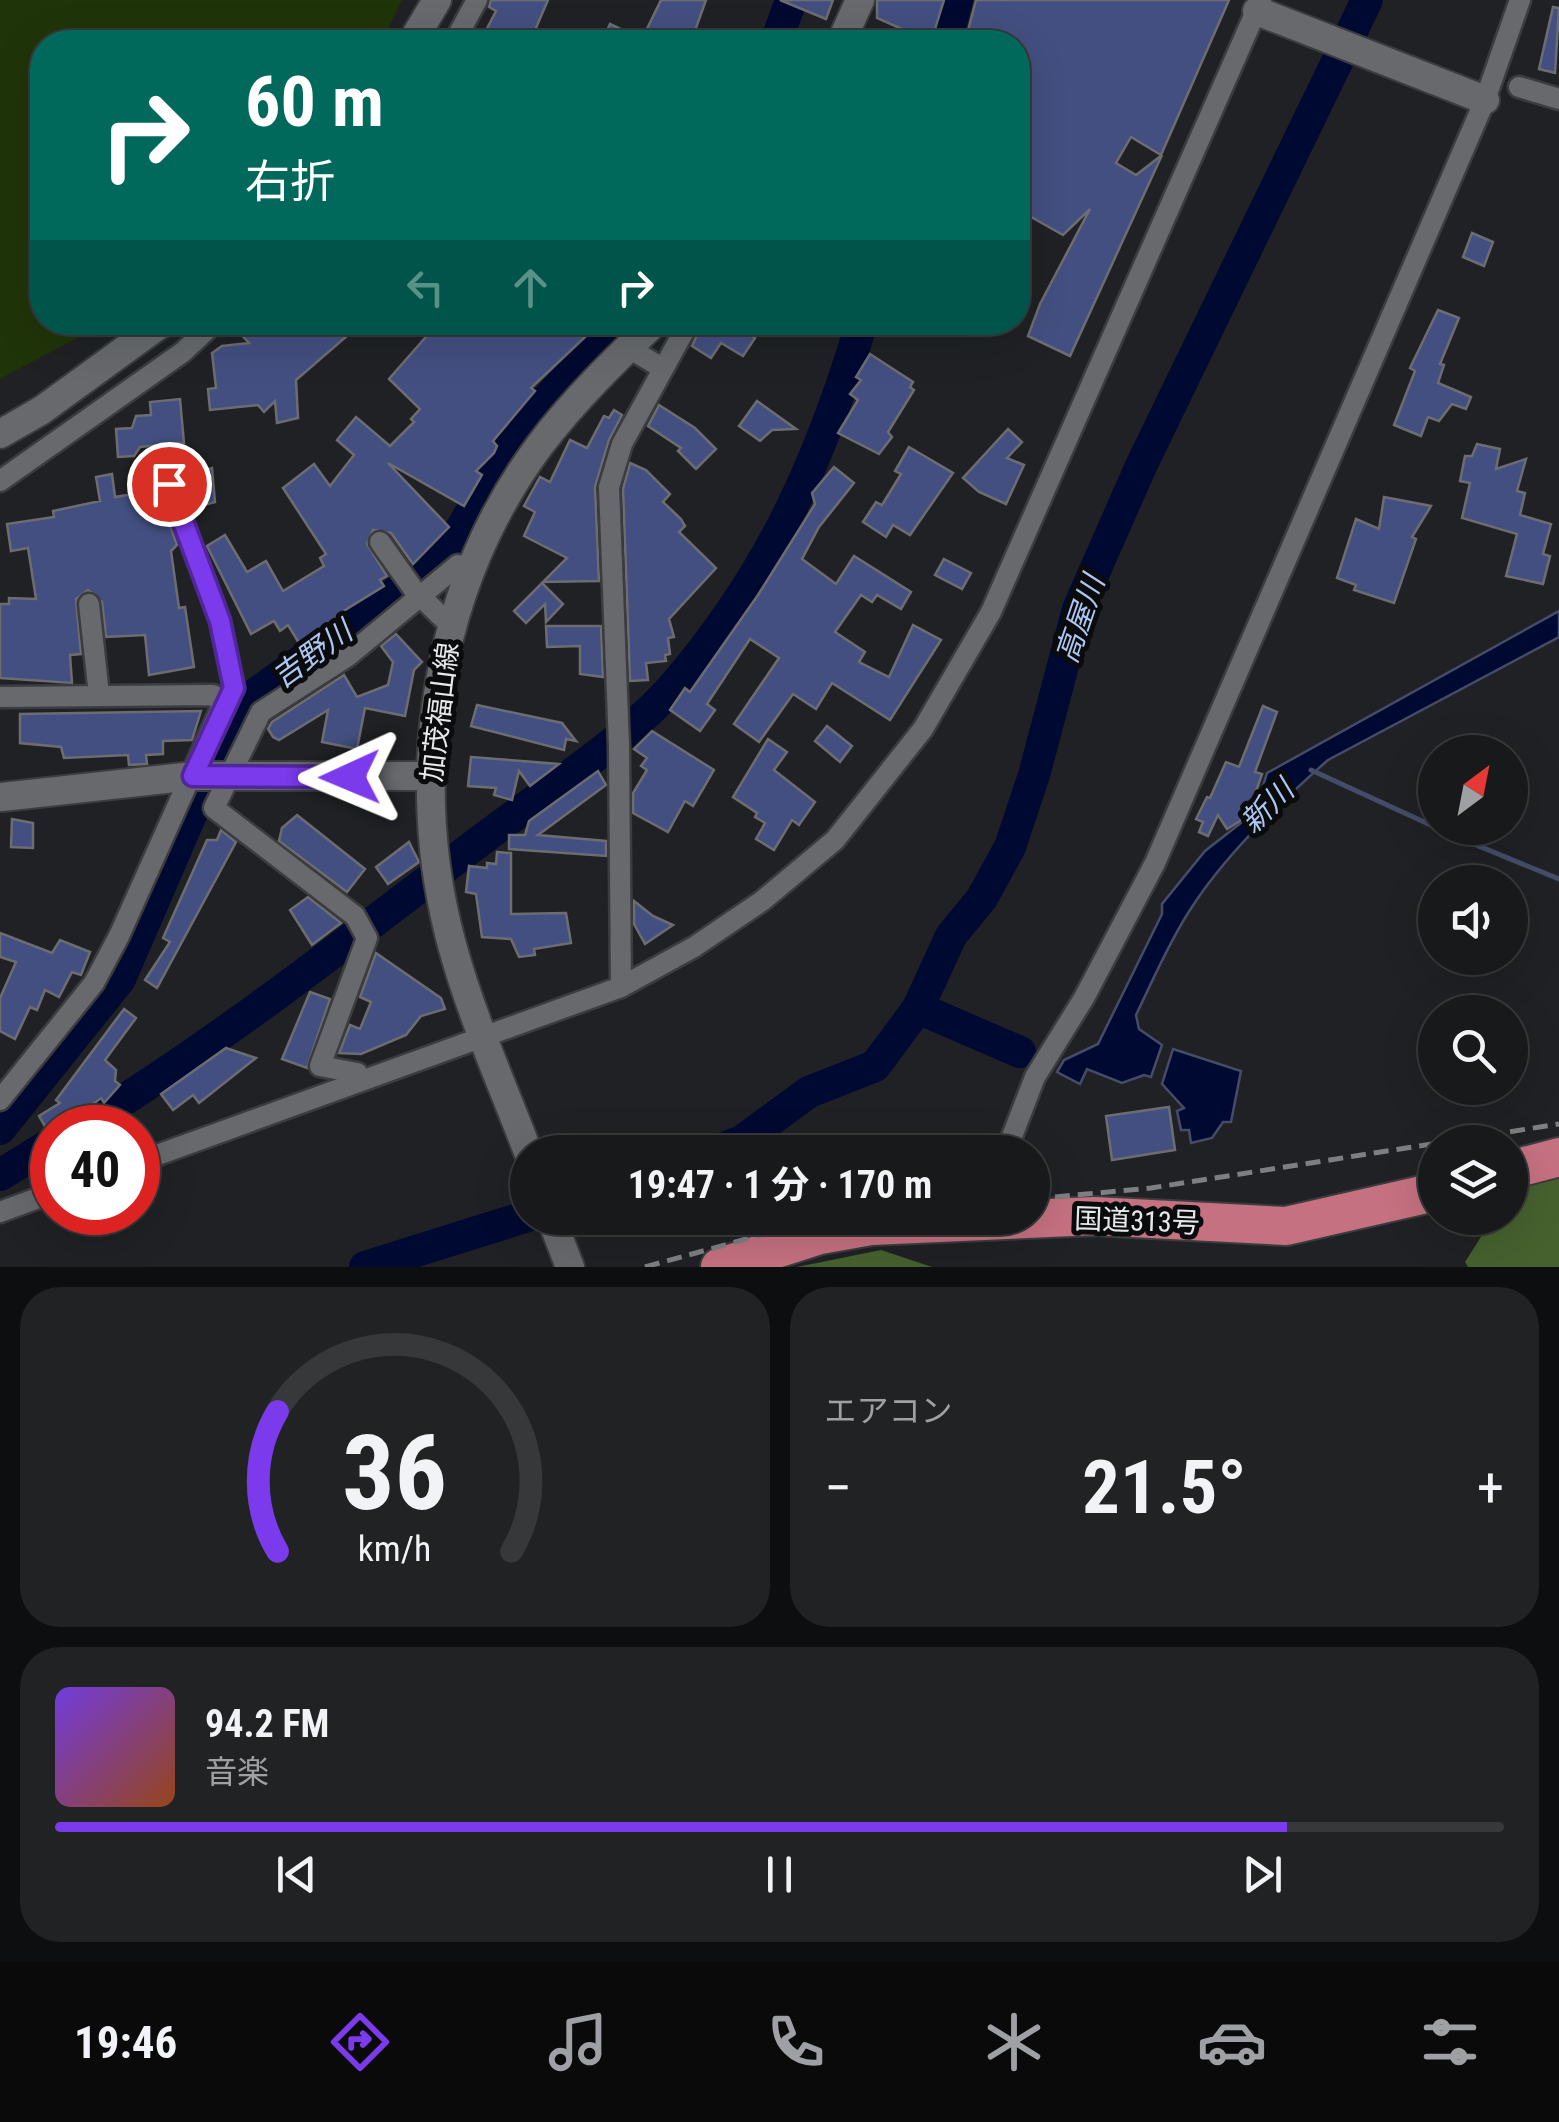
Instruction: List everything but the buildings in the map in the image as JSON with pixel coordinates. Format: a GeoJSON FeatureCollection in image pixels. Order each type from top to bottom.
{"type":"FeatureCollection","features":[{"type":"Feature","properties":{"kind":"highway"},"geometry":{"type":"LineString","coordinates":[[1528,1165],[1559,1157]]}},
{"type":"Feature","properties":{"kind":"highway","name":"国道313号"},"geometry":{"type":"LineString","coordinates":[[1050,1217],[1094,1216],[1286,1226],[1418,1196]]}},
{"type":"Feature","properties":{"kind":"highway","name":"国道313号"},"geometry":{"type":"LineString","coordinates":[[720,1267],[820,1235]]}},
{"type":"Feature","properties":{"kind":"main road"},"geometry":{"type":"LineString","coordinates":[[419,30],[437,0]]}},
{"type":"Feature","properties":{"kind":"main road"},"geometry":{"type":"LineString","coordinates":[[846,30],[860,0]]}},
{"type":"Feature","properties":{"kind":"main road"},"geometry":{"type":"LineString","coordinates":[[1259,6],[1485,100]]}},
{"type":"Feature","properties":{"kind":"main road"},"geometry":{"type":"LineString","coordinates":[[0,434],[42,410],[145,335]]}},
{"type":"Feature","properties":{"kind":"main road","name":"加茂福山線"},"geometry":{"type":"LineString","coordinates":[[522,1135],[452,948],[437,877],[428,776],[452,627],[472,570],[502,506],[539,446],[640,335]]}},
{"type":"Feature","properties":{"kind":"main road"},"geometry":{"type":"LineString","coordinates":[[1,797],[193,776],[428,776]]}},
{"type":"Feature","properties":{"kind":"main road"},"geometry":{"type":"LineString","coordinates":[[558,1235],[570,1267]]}},
{"type":"Feature","properties":{"kind":"street"},"geometry":{"type":"LineString","coordinates":[[461,30],[477,0]]}},
{"type":"Feature","properties":{"kind":"street"},"geometry":{"type":"LineString","coordinates":[[1013,1135],[1035,1077],[1084,998],[1155,863],[1485,100],[1520,0]]}},
{"type":"Feature","properties":{"kind":"street"},"geometry":{"type":"LineString","coordinates":[[160,1154],[621,987],[694,947],[762,901],[835,840],[924,729],[991,612],[1259,6]]}},
{"type":"Feature","properties":{"kind":"street"},"geometry":{"type":"LineString","coordinates":[[1520,88],[1559,99]]}},
{"type":"Feature","properties":{"kind":"street"},"geometry":{"type":"LineString","coordinates":[[0,481],[183,352],[201,335]]}},
{"type":"Feature","properties":{"kind":"street"},"geometry":{"type":"LineString","coordinates":[[621,987],[619,745],[609,487],[622,444],[681,335]]}},
{"type":"Feature","properties":{"kind":"street"},"geometry":{"type":"LineString","coordinates":[[628,348],[662,368]]}},
{"type":"Feature","properties":{"kind":"street"},"geometry":{"type":"LineString","coordinates":[[0,1100],[94,983],[223,704],[234,688],[220,621],[169,484]]}},
{"type":"Feature","properties":{"kind":"street"},"geometry":{"type":"LineString","coordinates":[[380,542],[412,587],[452,627]]}},
{"type":"Feature","properties":{"kind":"street"},"geometry":{"type":"LineString","coordinates":[[358,1082],[357,1073],[320,1066],[367,938],[355,916],[214,808],[261,712],[348,656],[412,587],[458,565],[472,570]]}},
{"type":"Feature","properties":{"kind":"street"},"geometry":{"type":"LineString","coordinates":[[89,604],[99,696]]}},
{"type":"Feature","properties":{"kind":"street"},"geometry":{"type":"LineString","coordinates":[[0,698],[213,695],[223,704]]}},
{"type":"Feature","properties":{"kind":"street"},"geometry":{"type":"LineString","coordinates":[[0,1212],[30,1201]]}},
{"type":"Feature","properties":{"kind":"green space"},"geometry":{"type":"Polygon","coordinates":[[[0,0],[402,0],[387,30],[30,30],[30,335],[82,335],[0,379],[0,0]]]}},
{"type":"Feature","properties":{"kind":"green space"},"geometry":{"type":"Polygon","coordinates":[[[1559,1169],[1559,1267],[1468,1267],[1465,1262],[1482,1235],[1528,1235],[1530,1179],[1559,1169]]]}},
{"type":"Feature","properties":{"kind":"green space"},"geometry":{"type":"Polygon","coordinates":[[[881,1250],[932,1267],[797,1267],[881,1250]]]}},
{"type":"Feature","properties":{"kind":"water"},"geometry":{"type":"Polygon","coordinates":[[[1559,611],[1559,637],[1328,760],[1236,850],[1182,922],[1136,1015],[1139,1029],[1162,1045],[1151,1077],[1144,1075],[1122,1083],[1087,1069],[1080,1084],[1057,1072],[1064,1060],[1098,1044],[1162,914],[1162,904],[1205,851],[1246,819],[1248,813],[1254,814],[1267,773],[1559,611]]]}},
{"type":"Feature","properties":{"kind":"water"},"geometry":{"type":"Polygon","coordinates":[[[1173,1049],[1241,1071],[1231,1122],[1223,1122],[1212,1138],[1191,1143],[1189,1130],[1181,1130],[1177,1111],[1184,1108],[1162,1084],[1173,1049]]]}},
{"type":"Feature","properties":{"kind":"waterway","name":"吉野川"},"geometry":{"type":"LineString","coordinates":[[780,30],[791,0]]}},
{"type":"Feature","properties":{"kind":"waterway"},"geometry":{"type":"LineString","coordinates":[[949,30],[957,0]]}},
{"type":"Feature","properties":{"kind":"waterway","name":"高屋川"},"geometry":{"type":"LineString","coordinates":[[750,1135],[809,1092],[875,1066],[918,1008],[951,936],[982,898],[1010,847],[1034,775],[1078,609],[1141,466],[1367,0]]}},
{"type":"Feature","properties":{"kind":"waterway","name":"吉野川"},"geometry":{"type":"LineString","coordinates":[[0,1129],[120,979],[212,766],[247,700],[424,572],[457,536],[519,429],[608,335]]}},
{"type":"Feature","properties":{"kind":"waterway"},"geometry":{"type":"LineString","coordinates":[[116,1105],[285,988],[585,764],[657,703],[711,640],[766,556],[810,467],[858,335]]}},
{"type":"Feature","properties":{"kind":"waterway"},"geometry":{"type":"LineString","coordinates":[[1311,770],[1418,819]]}},
{"type":"Feature","properties":{"kind":"waterway"},"geometry":{"type":"LineString","coordinates":[[1476,845],[1559,879]]}},
{"type":"Feature","properties":{"kind":"waterway","name":"新川"},"geometry":{"type":"LineString","coordinates":[[918,1008],[1020,1052]]}},
{"type":"Feature","properties":{"kind":"waterway"},"geometry":{"type":"LineString","coordinates":[[0,1175],[30,1157]]}},
{"type":"Feature","properties":{"kind":"waterway","name":"高屋川"},"geometry":{"type":"LineString","coordinates":[[365,1267],[510,1222]]}},
{"type":"Feature","properties":{"kind":"railway"},"geometry":{"type":"LineString","coordinates":[[1050,1197],[1151,1188],[1559,1124]]}},
{"type":"Feature","properties":{"kind":"railway"},"geometry":{"type":"LineString","coordinates":[[645,1267],[761,1235]]}},
{"type":"Feature","properties":{"kind":"route"},"geometry":{"type":"LineString","coordinates":[[169,484],[220,621],[234,688],[223,704],[193,776],[350,777]]}}]}
